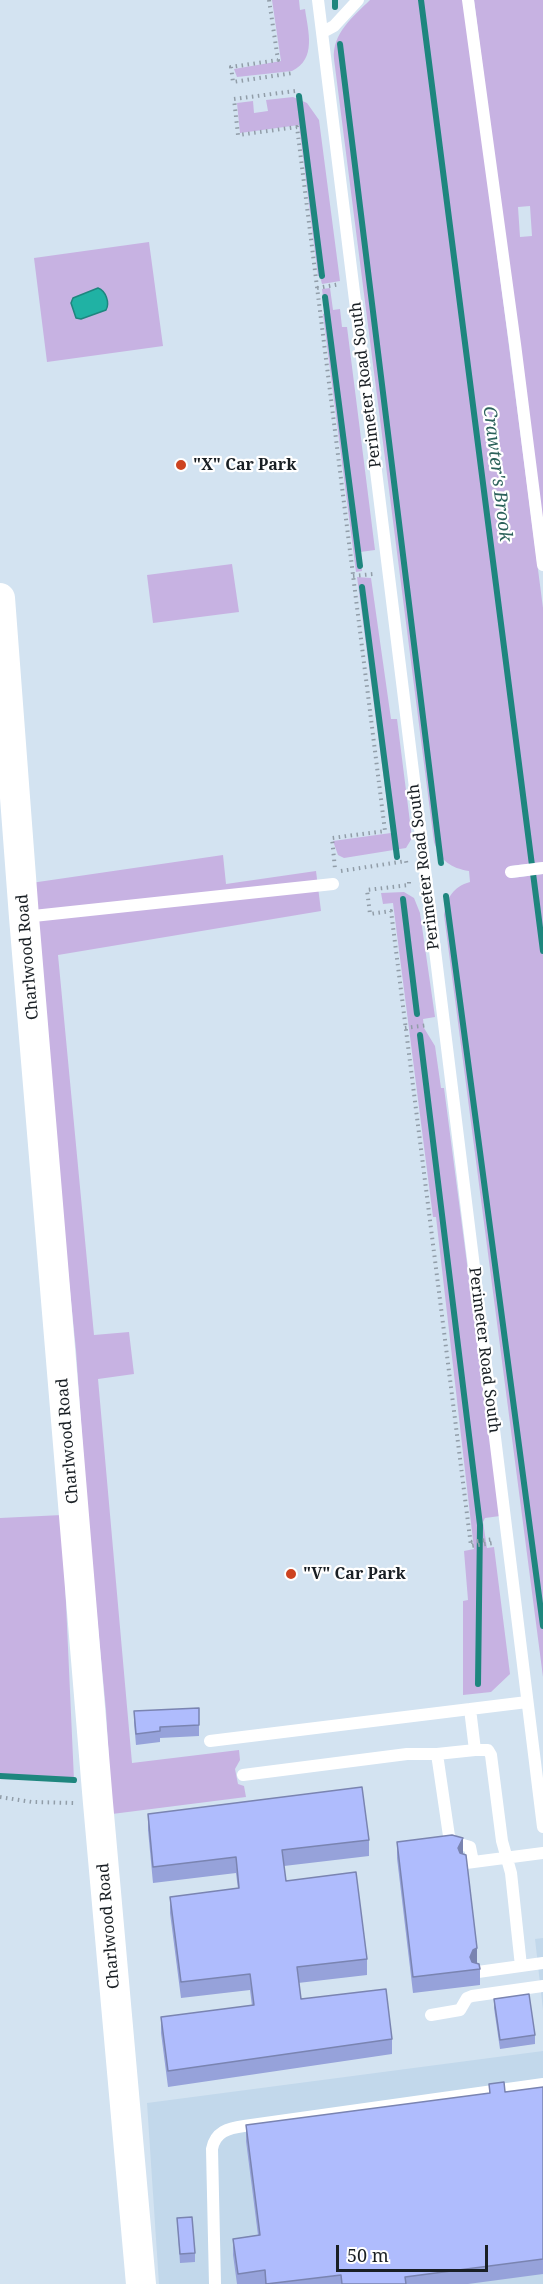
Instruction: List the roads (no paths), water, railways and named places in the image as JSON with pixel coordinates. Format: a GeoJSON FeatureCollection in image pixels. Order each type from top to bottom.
{"type":"FeatureCollection","features":[{"type":"Feature","properties":{"kind":"street","name":"Charlwood Road"},"geometry":{"type":"LineString","coordinates":[[0,598],[24,916],[98,1803],[141,2284]]}},
{"type":"Feature","properties":{"kind":"lane","name":"Perimeter Road South"},"geometry":{"type":"LineString","coordinates":[[318,0],[543,1827]]}},
{"type":"Feature","properties":{"kind":"lane"},"geometry":{"type":"LineString","coordinates":[[323,32],[334,26],[358,0]]}},
{"type":"Feature","properties":{"kind":"lane"},"geometry":{"type":"LineString","coordinates":[[468,0],[516,345],[543,565]]}},
{"type":"Feature","properties":{"kind":"lane"},"geometry":{"type":"LineString","coordinates":[[511,872],[540,868]]}},
{"type":"Feature","properties":{"kind":"lane"},"geometry":{"type":"LineString","coordinates":[[24,916],[333,884]]}},
{"type":"Feature","properties":{"kind":"lane"},"geometry":{"type":"LineString","coordinates":[[210,1741],[527,1702]]}},
{"type":"Feature","properties":{"kind":"lane"},"geometry":{"type":"LineString","coordinates":[[470,1709],[475,1750]]}},
{"type":"Feature","properties":{"kind":"lane"},"geometry":{"type":"LineString","coordinates":[[243,1775],[407,1754],[488,1750],[491,1755],[502,1841],[511,1873],[521,1966]]}},
{"type":"Feature","properties":{"kind":"lane"},"geometry":{"type":"LineString","coordinates":[[437,1754],[449,1836],[453,1842],[470,1847],[469,1862],[543,1853]]}},
{"type":"Feature","properties":{"kind":"lane"},"geometry":{"type":"LineString","coordinates":[[478,1972],[543,1963]]}},
{"type":"Feature","properties":{"kind":"lane"},"geometry":{"type":"LineString","coordinates":[[431,2015],[460,2010],[467,1998],[472,1996],[543,1986]]}},
{"type":"Feature","properties":{"kind":"lane"},"geometry":{"type":"LineString","coordinates":[[215,2284],[212,2149],[214,2140],[225,2131],[244,2126],[543,2084]]}},
{"type":"Feature","properties":{"kind":"waterway"},"geometry":{"type":"LineString","coordinates":[[335,0],[335,7]]}},
{"type":"Feature","properties":{"kind":"waterway","name":"Crawter's Brook"},"geometry":{"type":"LineString","coordinates":[[421,0],[543,951]]}},
{"type":"Feature","properties":{"kind":"waterway"},"geometry":{"type":"LineString","coordinates":[[340,44],[441,863]]}},
{"type":"Feature","properties":{"kind":"waterway"},"geometry":{"type":"LineString","coordinates":[[299,96],[322,276]]}},
{"type":"Feature","properties":{"kind":"waterway"},"geometry":{"type":"LineString","coordinates":[[325,297],[360,566]]}},
{"type":"Feature","properties":{"kind":"waterway"},"geometry":{"type":"LineString","coordinates":[[362,587],[397,857]]}},
{"type":"Feature","properties":{"kind":"waterway"},"geometry":{"type":"LineString","coordinates":[[446,896],[543,1626]]}},
{"type":"Feature","properties":{"kind":"waterway"},"geometry":{"type":"LineString","coordinates":[[403,899],[417,1014]]}},
{"type":"Feature","properties":{"kind":"waterway"},"geometry":{"type":"LineString","coordinates":[[420,1035],[480,1525],[478,1684]]}},
{"type":"Feature","properties":{"kind":"waterway"},"geometry":{"type":"LineString","coordinates":[[0,1776],[74,1780]]}},
{"type":"Feature","properties":{"kind":"place","name":"\"X\" Car Park"},"geometry":{"type":"Point","coordinates":[181,465]}},
{"type":"Feature","properties":{"kind":"place","name":"\"V\" Car Park"},"geometry":{"type":"Point","coordinates":[291,1574]}}]}
